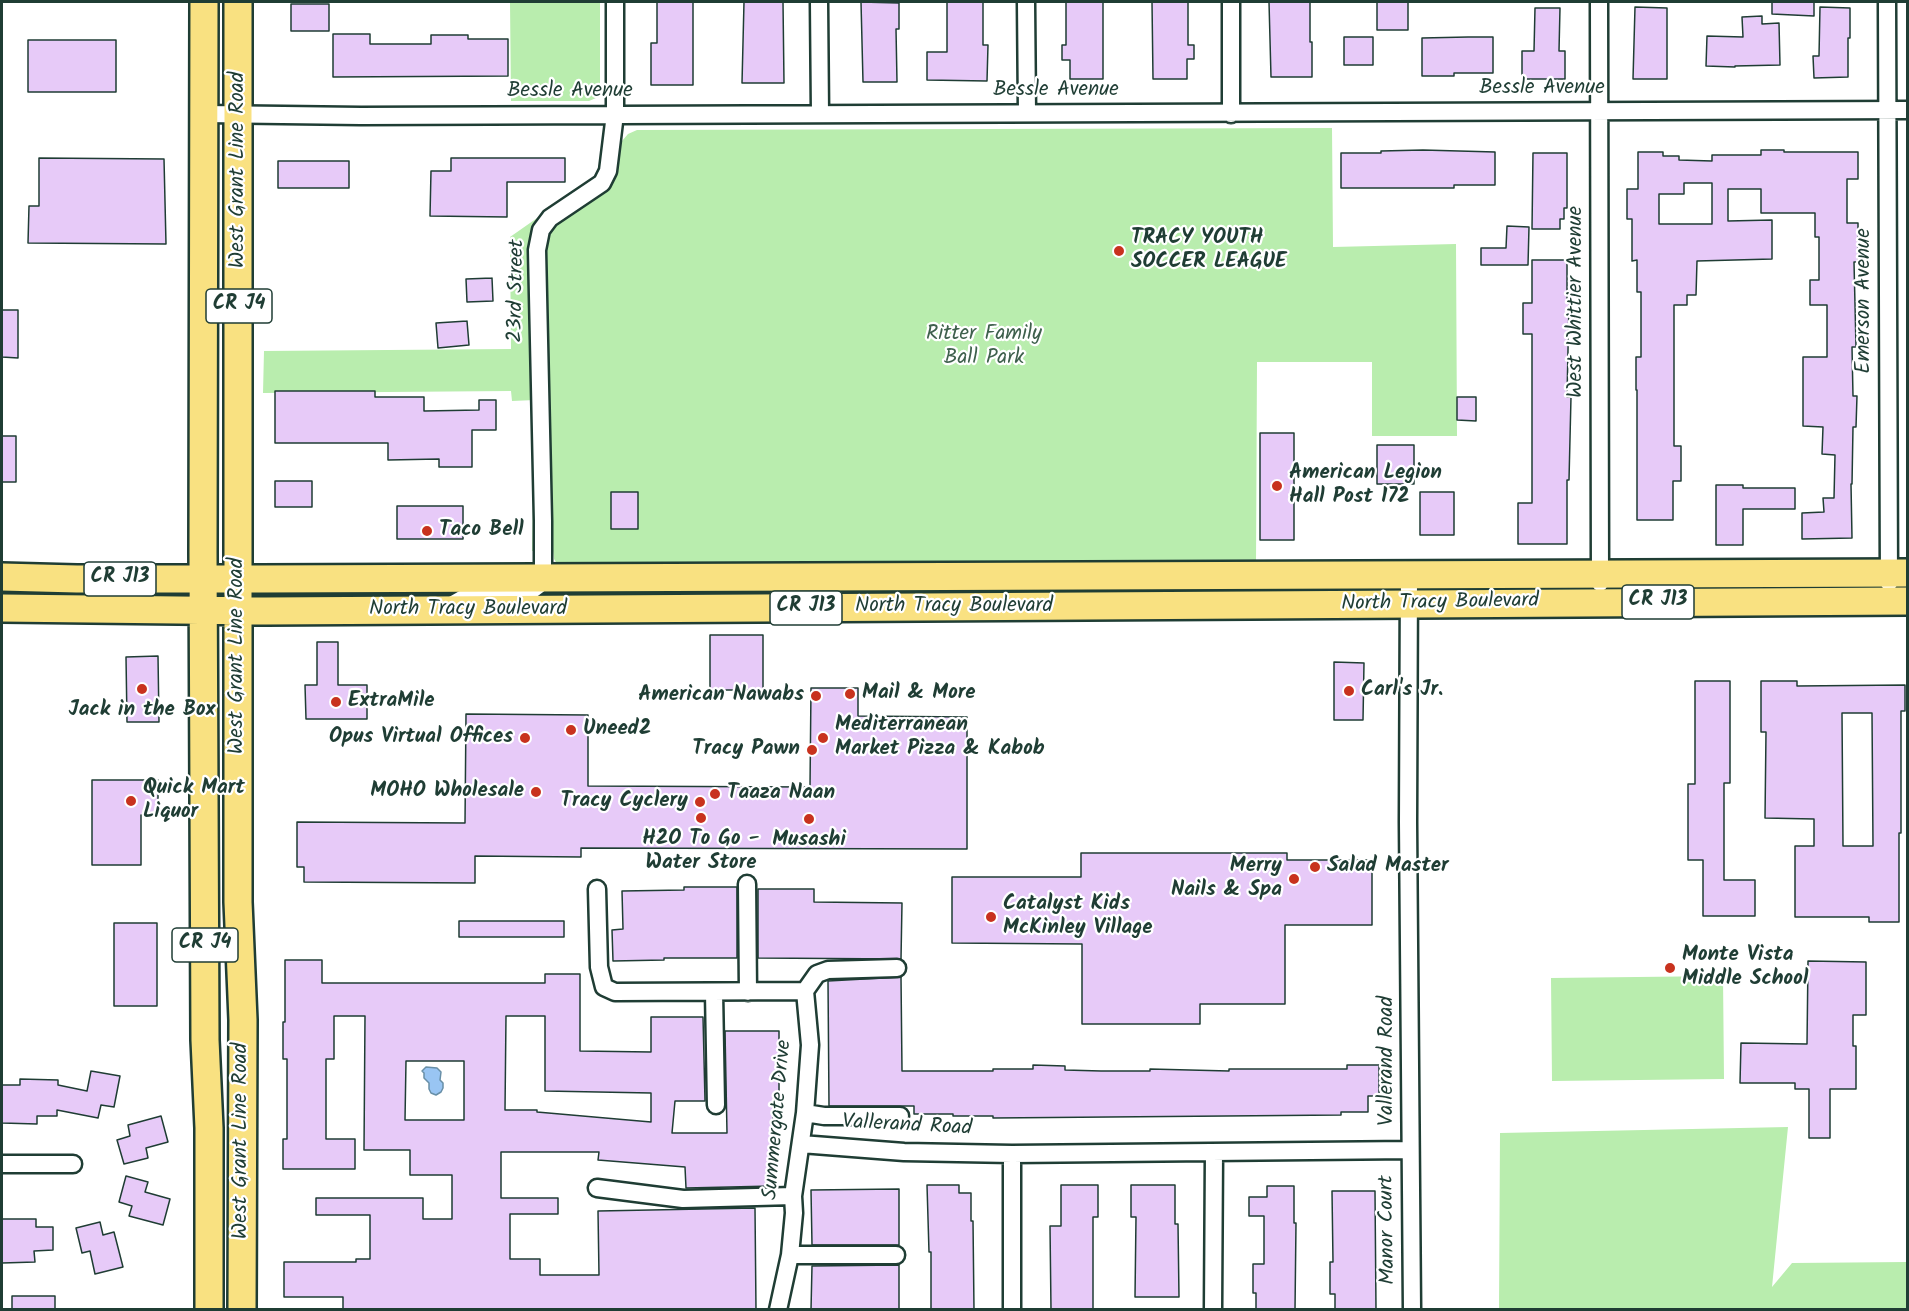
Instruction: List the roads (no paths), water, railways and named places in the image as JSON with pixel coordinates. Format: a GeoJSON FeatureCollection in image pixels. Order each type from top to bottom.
{"type":"FeatureCollection","features":[{"type":"Feature","properties":{"kind":"main road","name":"West Grant Line Road"},"geometry":{"type":"LineString","coordinates":[[204,2],[203,579],[209,1310]]}},
{"type":"Feature","properties":{"kind":"main road","name":"West Grant Line Road"},"geometry":{"type":"LineString","coordinates":[[238,2],[238,902],[243,1020],[242,1310]]}},
{"type":"Feature","properties":{"kind":"main road","name":"North Tracy Boulevard"},"geometry":{"type":"LineString","coordinates":[[2,577],[238,579],[1898,573]]}},
{"type":"Feature","properties":{"kind":"main road","name":"North Tracy Boulevard"},"geometry":{"type":"LineString","coordinates":[[2,608],[238,611],[1898,601]]}},
{"type":"Feature","properties":{"kind":"main road"},"geometry":{"type":"LineString","coordinates":[[208,1128],[219,1145],[225,1174],[230,1184],[242,1193]]}},
{"type":"Feature","properties":{"kind":"street","name":"23rd Street"},"geometry":{"type":"LineString","coordinates":[[543,578],[537,250],[541,230],[550,218],[602,183],[608,171],[615,114],[615,2]]}},
{"type":"Feature","properties":{"kind":"street"},"geometry":{"type":"LineString","coordinates":[[819,2],[819,114]]}},
{"type":"Feature","properties":{"kind":"street"},"geometry":{"type":"LineString","coordinates":[[1026,2],[1027,113]]}},
{"type":"Feature","properties":{"kind":"street"},"geometry":{"type":"LineString","coordinates":[[1231,2],[1231,114]]}},
{"type":"Feature","properties":{"kind":"street","name":"West Whittier Avenue"},"geometry":{"type":"LineString","coordinates":[[1599,2],[1601,603]]}},
{"type":"Feature","properties":{"kind":"street","name":"Emerson Avenue"},"geometry":{"type":"LineString","coordinates":[[1887,2],[1887,110],[1898,601]]}},
{"type":"Feature","properties":{"kind":"street","name":"Bessle Avenue"},"geometry":{"type":"LineString","coordinates":[[205,114],[361,116],[1231,114],[1908,110]]}},
{"type":"Feature","properties":{"kind":"street","name":"Vallerand Road"},"geometry":{"type":"LineString","coordinates":[[801,1144],[904,1152],[1012,1154],[1410,1150],[1409,574]]}},
{"type":"Feature","properties":{"kind":"street"},"geometry":{"type":"LineString","coordinates":[[444,610],[467,596],[524,594],[539,585],[543,578]]}},
{"type":"Feature","properties":{"kind":"street"},"geometry":{"type":"LineString","coordinates":[[747,884],[748,992]]}},
{"type":"Feature","properties":{"kind":"street"},"geometry":{"type":"LineString","coordinates":[[597,889],[599,967],[604,987],[615,992],[805,991],[817,974],[828,969],[897,968]]}},
{"type":"Feature","properties":{"kind":"street","name":"Summergate Drive"},"geometry":{"type":"LineString","coordinates":[[778,1310],[790,1255],[794,1213],[793,1196],[805,1113],[810,1045],[805,991]]}},
{"type":"Feature","properties":{"kind":"street"},"geometry":{"type":"LineString","coordinates":[[714,992],[716,1105]]}},
{"type":"Feature","properties":{"kind":"street"},"geometry":{"type":"LineString","coordinates":[[805,1113],[824,1116],[900,1116]]}},
{"type":"Feature","properties":{"kind":"street","name":"Manor Court"},"geometry":{"type":"LineString","coordinates":[[1410,1150],[1412,1310]]}},
{"type":"Feature","properties":{"kind":"street"},"geometry":{"type":"LineString","coordinates":[[1214,1152],[1214,1310]]}},
{"type":"Feature","properties":{"kind":"street"},"geometry":{"type":"LineString","coordinates":[[1012,1154],[1012,1310]]}},
{"type":"Feature","properties":{"kind":"street"},"geometry":{"type":"LineString","coordinates":[[2,1164],[73,1164]]}},
{"type":"Feature","properties":{"kind":"street"},"geometry":{"type":"LineString","coordinates":[[597,1188],[683,1199],[793,1196]]}},
{"type":"Feature","properties":{"kind":"street"},"geometry":{"type":"LineString","coordinates":[[790,1255],[896,1255]]}},
{"type":"Feature","properties":{"kind":"water"},"geometry":{"type":"Polygon","coordinates":[[[426,1067],[437,1068],[441,1072],[440,1080],[443,1088],[436,1095],[431,1093],[429,1083],[424,1078],[422,1071],[426,1067]]]}},
{"type":"Feature","properties":{"kind":"place","name":"TRACY YOUTH SOCCER LEAGUE"},"geometry":{"type":"Point","coordinates":[1119,251]}},
{"type":"Feature","properties":{"kind":"place","name":"American Legion Hall Post 172"},"geometry":{"type":"Point","coordinates":[1277,486]}},
{"type":"Feature","properties":{"kind":"place","name":"Taco Bell"},"geometry":{"type":"Point","coordinates":[427,531]}},
{"type":"Feature","properties":{"kind":"place","name":"Jack in the Box"},"geometry":{"type":"Point","coordinates":[142,689]}},
{"type":"Feature","properties":{"kind":"place","name":"Carl's Jr."},"geometry":{"type":"Point","coordinates":[1349,691]}},
{"type":"Feature","properties":{"kind":"place","name":"Mail & More"},"geometry":{"type":"Point","coordinates":[850,694]}},
{"type":"Feature","properties":{"kind":"place","name":"American Nawabs"},"geometry":{"type":"Point","coordinates":[816,696]}},
{"type":"Feature","properties":{"kind":"place","name":"ExtraMile"},"geometry":{"type":"Point","coordinates":[336,702]}},
{"type":"Feature","properties":{"kind":"place","name":"Uneed2"},"geometry":{"type":"Point","coordinates":[571,730]}},
{"type":"Feature","properties":{"kind":"place","name":"Opus Virtual Offices"},"geometry":{"type":"Point","coordinates":[525,738]}},
{"type":"Feature","properties":{"kind":"place","name":"Mediterranean Market Pizza & Kabob"},"geometry":{"type":"Point","coordinates":[823,738]}},
{"type":"Feature","properties":{"kind":"place","name":"Tracy Pawn"},"geometry":{"type":"Point","coordinates":[812,750]}},
{"type":"Feature","properties":{"kind":"place","name":"MOHO Wholesale"},"geometry":{"type":"Point","coordinates":[536,792]}},
{"type":"Feature","properties":{"kind":"place","name":"Taaza Naan"},"geometry":{"type":"Point","coordinates":[715,794]}},
{"type":"Feature","properties":{"kind":"place","name":"Quick Mart Liquor"},"geometry":{"type":"Point","coordinates":[131,801]}},
{"type":"Feature","properties":{"kind":"place","name":"Tracy Cyclery"},"geometry":{"type":"Point","coordinates":[700,802]}},
{"type":"Feature","properties":{"kind":"place","name":"H2O To Go - Water Store"},"geometry":{"type":"Point","coordinates":[701,818]}},
{"type":"Feature","properties":{"kind":"place","name":"Musashi"},"geometry":{"type":"Point","coordinates":[809,819]}},
{"type":"Feature","properties":{"kind":"place","name":"Salad Master"},"geometry":{"type":"Point","coordinates":[1315,867]}},
{"type":"Feature","properties":{"kind":"place","name":"Merry Nails & Spa"},"geometry":{"type":"Point","coordinates":[1294,879]}},
{"type":"Feature","properties":{"kind":"place","name":"Catalyst Kids McKinley Village"},"geometry":{"type":"Point","coordinates":[991,917]}},
{"type":"Feature","properties":{"kind":"place","name":"Monte Vista Middle School"},"geometry":{"type":"Point","coordinates":[1670,968]}},
{"type":"Feature","properties":{"kind":"park label","name":"Ritter Family Ball Park"},"geometry":{"type":"Point","coordinates":[984,347]}}]}
